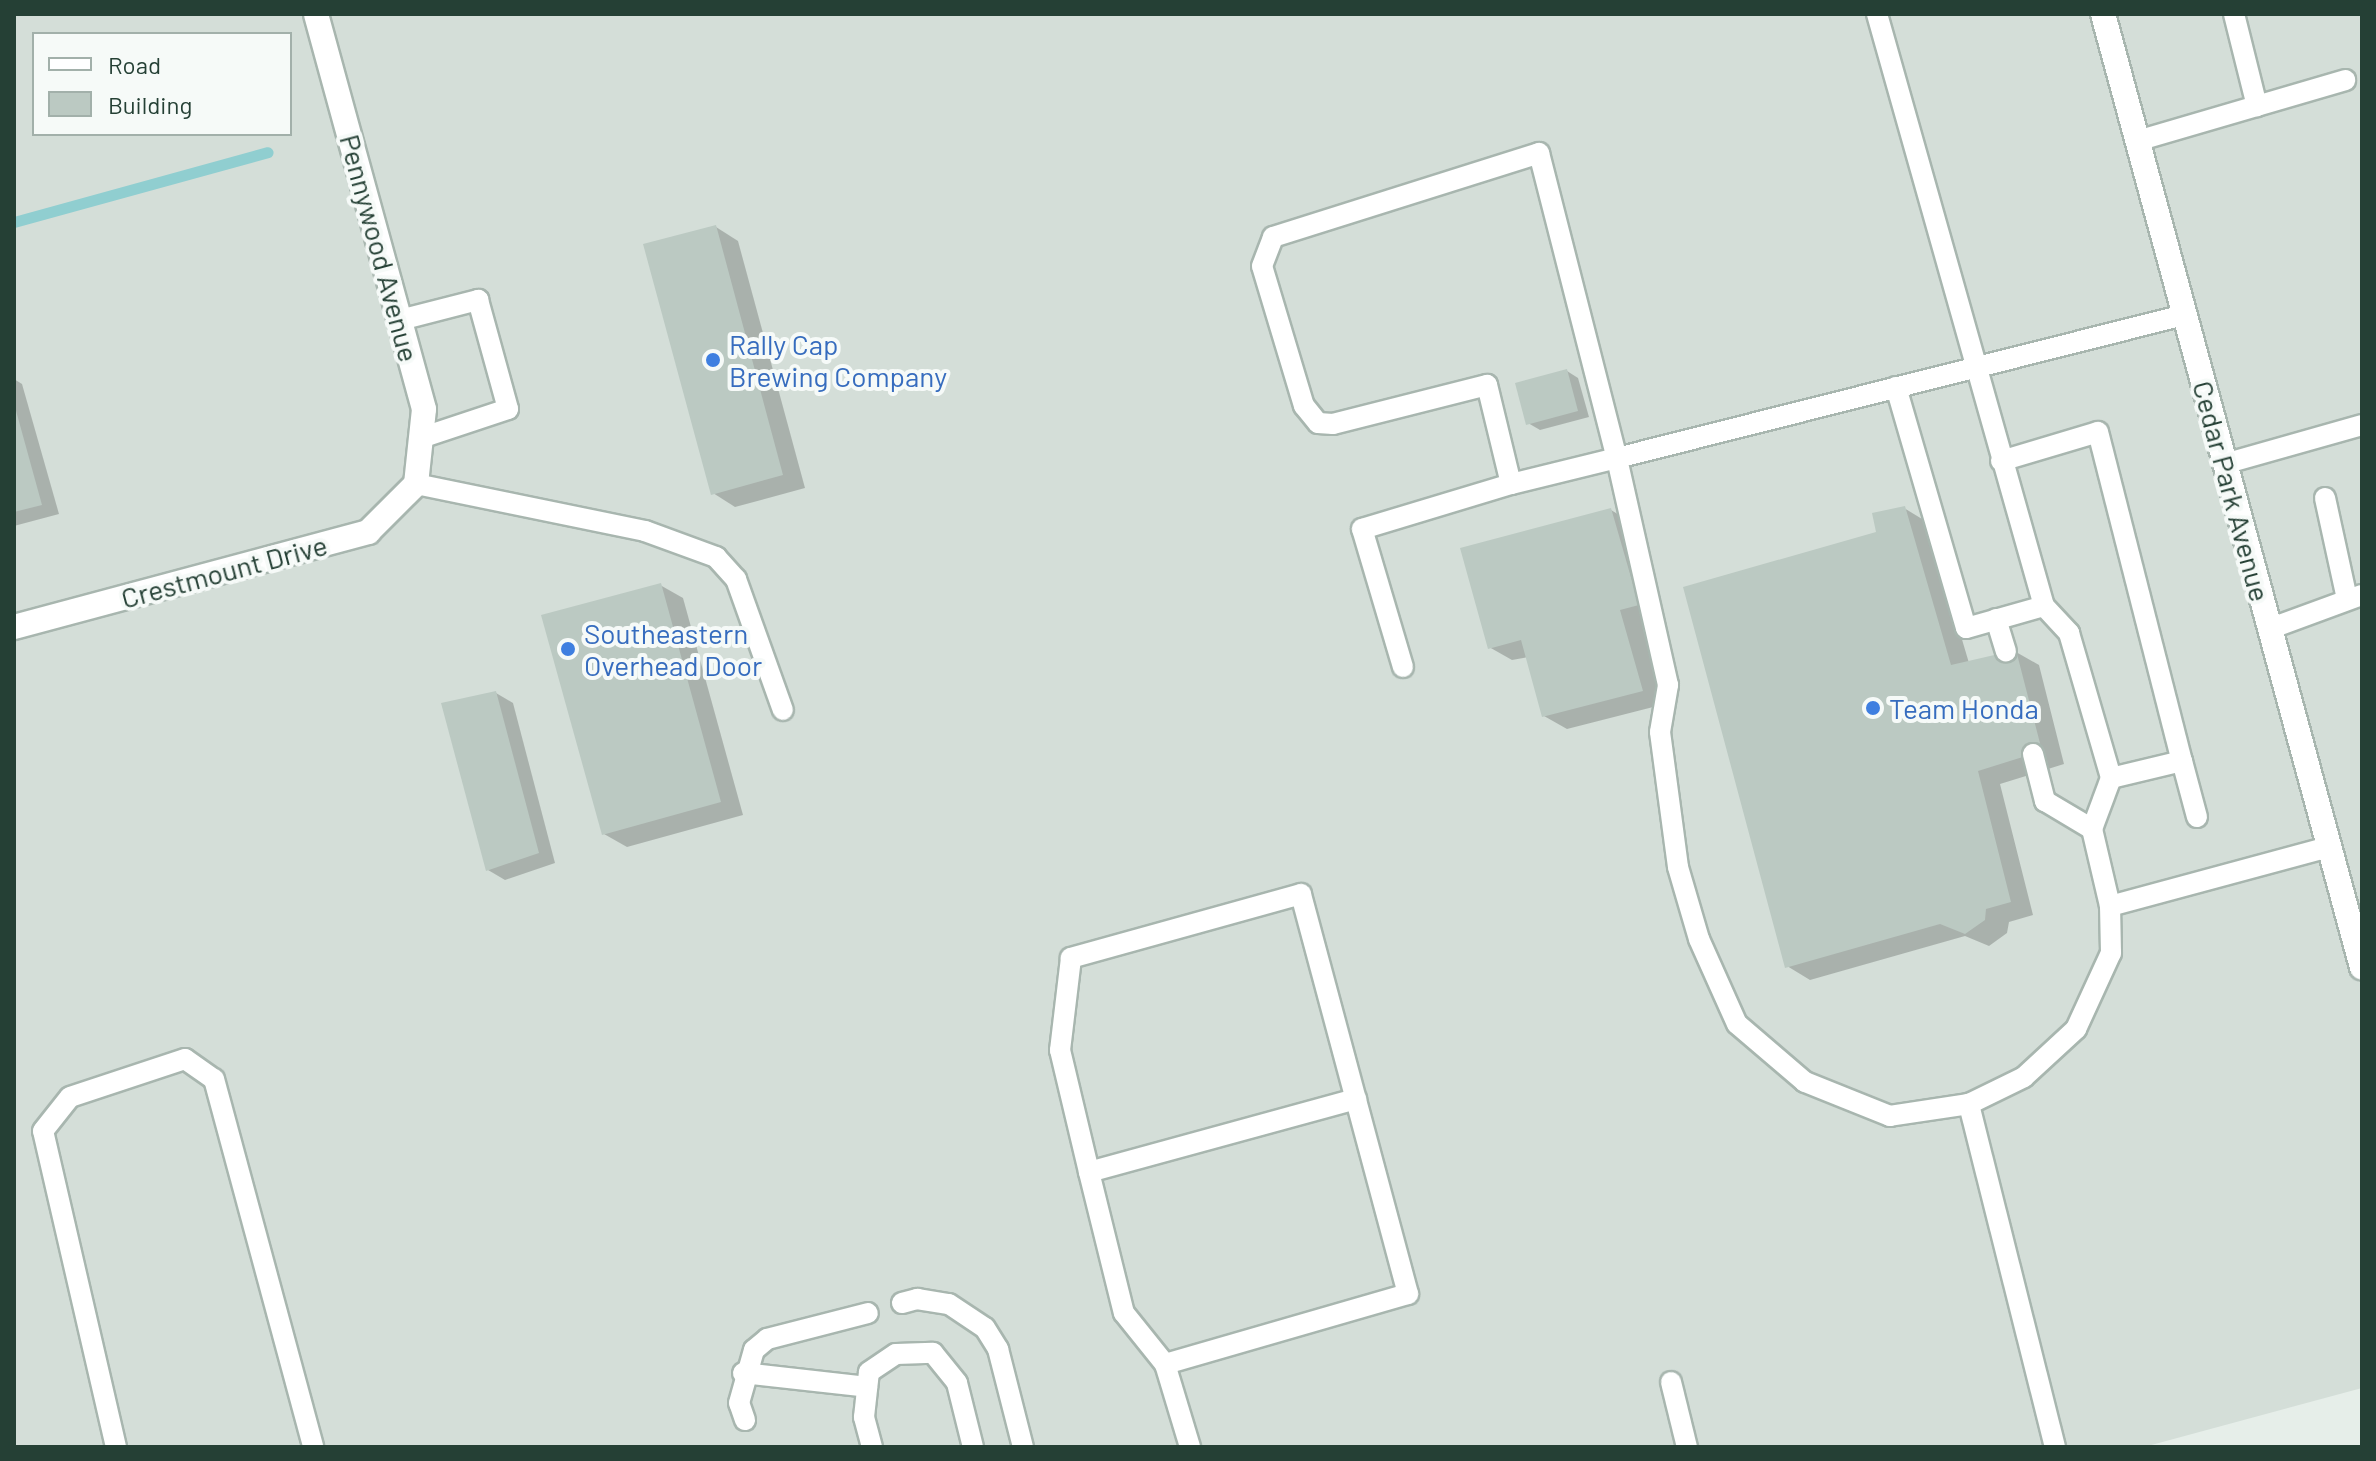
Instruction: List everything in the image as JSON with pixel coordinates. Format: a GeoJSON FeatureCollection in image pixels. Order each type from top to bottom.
{"type":"FeatureCollection","features":[{"type":"Feature","properties":{"kind":"street","name":"Pennywood Avenue"},"geometry":{"type":"LineString","coordinates":[[316,14],[424,409],[416,484]]}},
{"type":"Feature","properties":{"kind":"street","name":"Cedar Park Avenue"},"geometry":{"type":"LineString","coordinates":[[2103,14],[2362,967]]}},
{"type":"Feature","properties":{"kind":"street","name":"Crestmount Drive"},"geometry":{"type":"LineString","coordinates":[[14,627],[368,532],[416,484]]}},
{"type":"Feature","properties":{"kind":"lane"},"geometry":{"type":"LineString","coordinates":[[1511,484],[1487,385],[1333,424],[1318,423],[1304,406],[1262,266],[1273,237],[1539,153],[1617,458],[1668,685],[1660,732],[1678,867],[1699,939],[1737,1024],[1805,1082],[1890,1116],[1969,1104],[2024,1077],[2076,1029],[2111,953],[2110,906],[2092,829],[2111,778],[2069,633],[2044,606],[1973,368],[1877,14]]}},
{"type":"Feature","properties":{"kind":"lane"},"geometry":{"type":"LineString","coordinates":[[2234,14],[2257,106]]}},
{"type":"Feature","properties":{"kind":"lane"},"geometry":{"type":"LineString","coordinates":[[2137,141],[2345,80]]}},
{"type":"Feature","properties":{"kind":"lane"},"geometry":{"type":"LineString","coordinates":[[400,320],[478,300],[508,409],[421,438]]}},
{"type":"Feature","properties":{"kind":"lane"},"geometry":{"type":"LineString","coordinates":[[1403,667],[1362,529],[1511,484],[2184,315]]}},
{"type":"Feature","properties":{"kind":"lane"},"geometry":{"type":"LineString","coordinates":[[1896,387],[1966,628],[2044,606]]}},
{"type":"Feature","properties":{"kind":"lane"},"geometry":{"type":"LineString","coordinates":[[2224,464],[2362,425]]}},
{"type":"Feature","properties":{"kind":"lane"},"geometry":{"type":"LineString","coordinates":[[2001,461],[2098,432],[2197,817]]}},
{"type":"Feature","properties":{"kind":"lane"},"geometry":{"type":"LineString","coordinates":[[416,484],[645,531],[716,557],[736,579],[783,710]]}},
{"type":"Feature","properties":{"kind":"lane"},"geometry":{"type":"LineString","coordinates":[[2269,629],[2355,597],[2325,498]]}},
{"type":"Feature","properties":{"kind":"lane"},"geometry":{"type":"LineString","coordinates":[[1996,619],[2006,652]]}},
{"type":"Feature","properties":{"kind":"lane"},"geometry":{"type":"LineString","coordinates":[[2033,754],[2045,801],[2092,829]]}},
{"type":"Feature","properties":{"kind":"lane"},"geometry":{"type":"LineString","coordinates":[[2111,778],[2182,761]]}},
{"type":"Feature","properties":{"kind":"lane"},"geometry":{"type":"LineString","coordinates":[[2110,906],[2329,847]]}},
{"type":"Feature","properties":{"kind":"lane"},"geometry":{"type":"LineString","coordinates":[[1165,1364],[1408,1294],[1301,894],[1071,958],[1060,1050],[1089,1172],[1124,1313],[1165,1364],[1190,1447]]}},
{"type":"Feature","properties":{"kind":"lane"},"geometry":{"type":"LineString","coordinates":[[116,1447],[43,1131],[70,1097],[185,1059],[214,1079],[313,1447]]}},
{"type":"Feature","properties":{"kind":"lane"},"geometry":{"type":"LineString","coordinates":[[1089,1172],[1356,1099]]}},
{"type":"Feature","properties":{"kind":"lane"},"geometry":{"type":"LineString","coordinates":[[1969,1104],[2055,1447]]}},
{"type":"Feature","properties":{"kind":"lane"},"geometry":{"type":"LineString","coordinates":[[902,1303],[917,1299],[949,1304],[985,1328],[998,1349],[1023,1447]]}},
{"type":"Feature","properties":{"kind":"lane"},"geometry":{"type":"LineString","coordinates":[[745,1420],[739,1403],[743,1373],[754,1350],[767,1339],[868,1313]]}},
{"type":"Feature","properties":{"kind":"lane"},"geometry":{"type":"LineString","coordinates":[[872,1447],[864,1417],[869,1372],[896,1354],[933,1353],[957,1383],[973,1447]]}},
{"type":"Feature","properties":{"kind":"lane"},"geometry":{"type":"LineString","coordinates":[[743,1373],[867,1387]]}},
{"type":"Feature","properties":{"kind":"lane"},"geometry":{"type":"LineString","coordinates":[[1671,1382],[1687,1447]]}},
{"type":"Feature","properties":{"kind":"shaded area"},"geometry":{"type":"Polygon","coordinates":[[[14,14],[2362,14],[2362,1388],[2144,1447],[14,1447],[14,14]]]}},
{"type":"Feature","properties":{"kind":"building","name":"Rally Cap Brewing Company"},"geometry":{"type":"Polygon","coordinates":[[[716,225],[783,475],[711,495],[643,244],[716,225]]]}},
{"type":"Feature","properties":{"kind":"building"},"geometry":{"type":"Polygon","coordinates":[[[1567,369],[1578,411],[1526,425],[1515,383],[1567,369]]]}},
{"type":"Feature","properties":{"kind":"building"},"geometry":{"type":"Polygon","coordinates":[[[14,408],[42,505],[14,512],[14,408]]]}},
{"type":"Feature","properties":{"kind":"building","name":"Team Honda"},"geometry":{"type":"Polygon","coordinates":[[[1905,506],[1951,665],[2016,650],[2042,751],[1978,771],[2011,902],[1986,909],[1985,920],[1965,934],[1940,924],[1785,968],[1683,587],[1876,532],[1872,513],[1905,506]]]}},
{"type":"Feature","properties":{"kind":"building"},"geometry":{"type":"Polygon","coordinates":[[[1611,508],[1639,605],[1620,610],[1643,691],[1542,717],[1521,640],[1488,649],[1460,548],[1611,508]]]}},
{"type":"Feature","properties":{"kind":"building"},"geometry":{"type":"Polygon","coordinates":[[[661,583],[721,802],[602,835],[541,615],[661,583]]]}},
{"type":"Feature","properties":{"kind":"building"},"geometry":{"type":"Polygon","coordinates":[[[496,691],[539,853],[486,871],[441,703],[496,691]]]}},
{"type":"Feature","properties":{"kind":"waterway"},"geometry":{"type":"LineString","coordinates":[[14,222],[268,152]]}},
{"type":"Feature","properties":{"kind":"place","name":"Rally Cap Brewing Company"},"geometry":{"type":"Point","coordinates":[713,360]}},
{"type":"Feature","properties":{"kind":"place","name":"Southeastern Overhead Door"},"geometry":{"type":"Point","coordinates":[568,649]}},
{"type":"Feature","properties":{"kind":"place","name":"Team Honda"},"geometry":{"type":"Point","coordinates":[1873,708]}}]}
